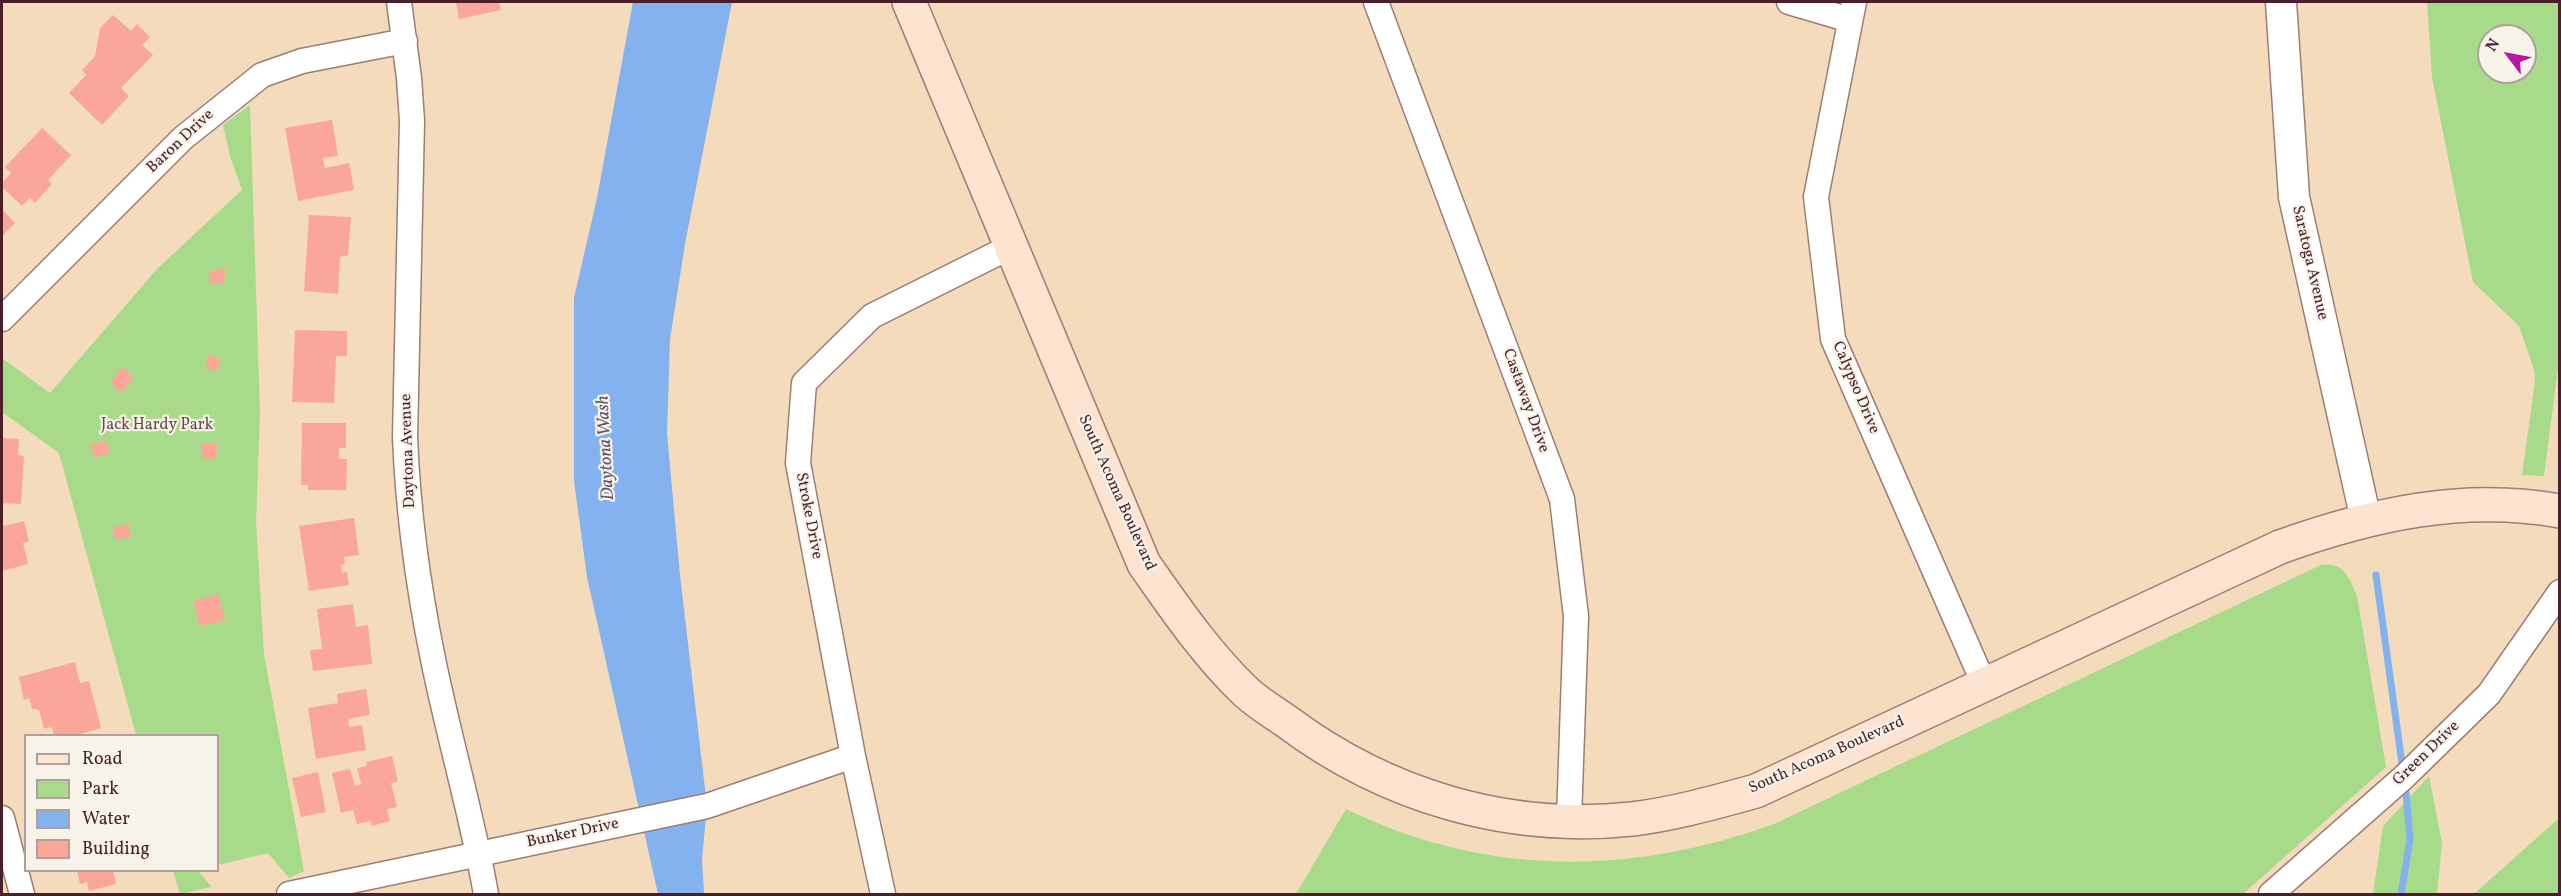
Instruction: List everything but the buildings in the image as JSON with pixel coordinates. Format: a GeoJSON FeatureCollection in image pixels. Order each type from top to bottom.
{"type":"FeatureCollection","features":[{"type":"Feature","properties":{"kind":"main road","name":"South Acoma Boulevard"},"geometry":{"type":"LineString","coordinates":[[909,2],[1144,564],[1190,629],[1246,692],[1314,742],[1380,779],[1449,805],[1512,816],[1569,820],[1632,819],[1694,808],[1756,791],[2280,547],[2366,520],[2426,507],[2492,504],[2533,506],[2559,511]]}},
{"type":"Feature","properties":{"kind":"street","name":"Daytona Avenue"},"geometry":{"type":"LineString","coordinates":[[399,2],[405,40],[412,121],[405,437],[407,482],[413,543],[433,658],[486,894]]}},
{"type":"Feature","properties":{"kind":"street","name":"Castaway Drive"},"geometry":{"type":"LineString","coordinates":[[1376,2],[1562,499],[1576,616],[1569,820]]}},
{"type":"Feature","properties":{"kind":"street"},"geometry":{"type":"LineString","coordinates":[[1789,2],[1852,11]]}},
{"type":"Feature","properties":{"kind":"street","name":"Saratoga Avenue"},"geometry":{"type":"LineString","coordinates":[[2281,2],[2294,197],[2366,520]]}},
{"type":"Feature","properties":{"kind":"street","name":"Calypso Drive"},"geometry":{"type":"LineString","coordinates":[[1852,11],[1816,197],[1833,339],[1984,684]]}},
{"type":"Feature","properties":{"kind":"street","name":"Baron Drive"},"geometry":{"type":"LineString","coordinates":[[2,320],[183,138],[262,75],[302,61],[405,40]]}},
{"type":"Feature","properties":{"kind":"street","name":"Stroke Drive"},"geometry":{"type":"LineString","coordinates":[[883,894],[853,756],[798,463],[804,383],[872,316],[1012,246]]}},
{"type":"Feature","properties":{"kind":"street","name":"Green Drive"},"geometry":{"type":"LineString","coordinates":[[2271,894],[2404,777],[2489,694],[2559,592]]}},
{"type":"Feature","properties":{"kind":"street","name":"Bunker Drive"},"geometry":{"type":"LineString","coordinates":[[289,894],[707,806],[853,756]]}},
{"type":"Feature","properties":{"kind":"street"},"geometry":{"type":"LineString","coordinates":[[2,818],[22,894]]}},
{"type":"Feature","properties":{"kind":"green space"},"geometry":{"type":"Polygon","coordinates":[[[2427,2],[2559,2],[2560,353],[2544,476],[2522,475],[2535,381],[2534,370],[2519,326],[2473,282],[2432,77],[2427,2]]]}},
{"type":"Feature","properties":{"kind":"green space","name":"Jack Hardy Park"},"geometry":{"type":"Polygon","coordinates":[[[250,105],[260,413],[256,522],[264,654],[304,871],[289,878],[268,853],[219,865],[219,734],[136,734],[59,453],[2,412],[2,358],[50,393],[157,269],[242,190],[230,156],[223,125],[250,105]]]}},
{"type":"Feature","properties":{"kind":"green space"},"geometry":{"type":"Polygon","coordinates":[[[2329,564],[2341,569],[2349,578],[2357,596],[2386,767],[2243,894],[1296,894],[1346,809],[1398,831],[1451,847],[1505,857],[1558,862],[1612,860],[1666,853],[1720,841],[1774,824],[2321,565],[2329,564]]]}},
{"type":"Feature","properties":{"kind":"green space"},"geometry":{"type":"Polygon","coordinates":[[[2429,776],[2442,843],[2437,894],[2373,894],[2383,826],[2429,776]]]}},
{"type":"Feature","properties":{"kind":"green space"},"geometry":{"type":"Polygon","coordinates":[[[2559,818],[2559,894],[2474,894],[2559,818]]]}},
{"type":"Feature","properties":{"kind":"green space"},"geometry":{"type":"Polygon","coordinates":[[[173,872],[199,872],[212,887],[180,894],[173,872]]]}},
{"type":"Feature","properties":{"kind":"water","name":"Daytona Wash"},"geometry":{"type":"Polygon","coordinates":[[[633,2],[732,2],[685,244],[670,339],[667,434],[680,575],[707,806],[702,859],[704,894],[658,894],[587,577],[574,481],[574,298],[597,198],[633,2]]]}},
{"type":"Feature","properties":{"kind":"waterway"},"geometry":{"type":"LineString","coordinates":[[2376,575],[2403,771]]}},
{"type":"Feature","properties":{"kind":"waterway"},"geometry":{"type":"LineString","coordinates":[[2401,894],[2410,839],[2405,782]]}}]}
